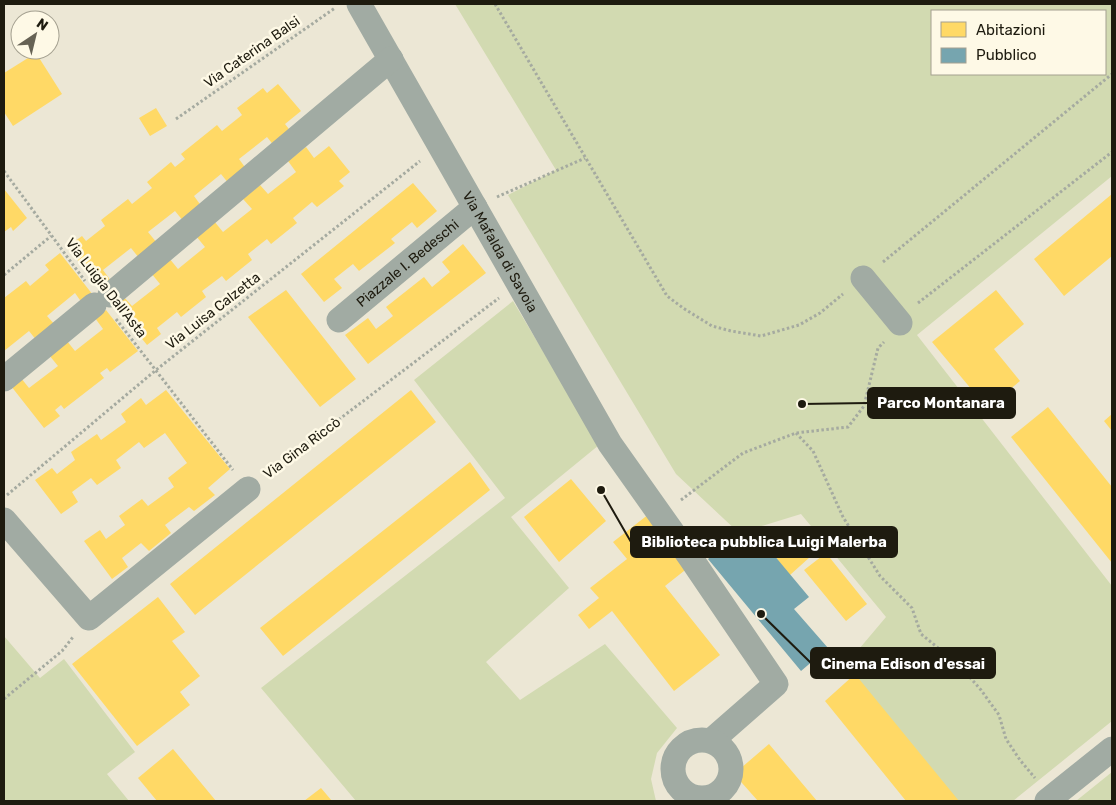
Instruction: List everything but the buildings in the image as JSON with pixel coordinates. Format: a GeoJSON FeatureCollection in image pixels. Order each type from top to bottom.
{"type":"FeatureCollection","features":[{"type":"Feature","properties":{"kind":"street","name":"Via Mafalda di Savoia"},"geometry":{"type":"LineString","coordinates":[[359,4],[610,444],[776,684],[712,741]]}},
{"type":"Feature","properties":{"kind":"street"},"geometry":{"type":"LineString","coordinates":[[4,379],[391,59]]}},
{"type":"Feature","properties":{"kind":"street","name":"Piazzale I. Bedeschi"},"geometry":{"type":"LineString","coordinates":[[339,320],[475,207]]}},
{"type":"Feature","properties":{"kind":"street"},"geometry":{"type":"LineString","coordinates":[[863,278],[900,323]]}},
{"type":"Feature","properties":{"kind":"street"},"geometry":{"type":"LineString","coordinates":[[4,520],[89,618],[248,489]]}},
{"type":"Feature","properties":{"kind":"street"},"geometry":{"type":"LineString","coordinates":[[1049,799],[1112,748]]}},
{"type":"Feature","properties":{"kind":"path","name":"Via Caterina Balsi"},"geometry":{"type":"LineString","coordinates":[[176,119],[341,4]]}},
{"type":"Feature","properties":{"kind":"path"},"geometry":{"type":"LineString","coordinates":[[495,4],[667,296],[682,308],[712,326],[761,336],[800,325],[820,313],[1112,74]]}},
{"type":"Feature","properties":{"kind":"path","name":"Via Luisa Calzetta"},"geometry":{"type":"LineString","coordinates":[[4,498],[156,370],[440,145]]}},
{"type":"Feature","properties":{"kind":"path"},"geometry":{"type":"LineString","coordinates":[[475,207],[585,158]]}},
{"type":"Feature","properties":{"kind":"path","name":"Via Luigia Dall'Asta"},"geometry":{"type":"LineString","coordinates":[[4,171],[51,236],[248,489]]}},
{"type":"Feature","properties":{"kind":"path"},"geometry":{"type":"LineString","coordinates":[[4,275],[51,236]]}},
{"type":"Feature","properties":{"kind":"path","name":"Via Gina Riccò"},"geometry":{"type":"LineString","coordinates":[[248,489],[518,283]]}},
{"type":"Feature","properties":{"kind":"path"},"geometry":{"type":"LineString","coordinates":[[796,433],[813,450],[843,516],[880,576],[912,608],[921,634],[959,665],[981,690],[999,715],[1006,739],[1049,799]]}},
{"type":"Feature","properties":{"kind":"path"},"geometry":{"type":"LineString","coordinates":[[4,699],[62,651],[89,618]]}},
{"type":"Feature","properties":{"kind":"green space"},"geometry":{"type":"Polygon","coordinates":[[[455,4],[1112,4],[1112,176],[917,335],[1112,586],[1112,721],[1013,801],[951,801],[843,668],[886,617],[801,514],[739,533],[676,474],[508,195],[556,170],[455,4]]]}},
{"type":"Feature","properties":{"kind":"green space"},"geometry":{"type":"Polygon","coordinates":[[[513,301],[599,445],[511,517],[569,588],[486,662],[520,700],[605,644],[677,728],[657,753],[651,779],[656,801],[356,801],[261,688],[505,498],[414,380],[513,301]]]}},
{"type":"Feature","properties":{"kind":"green space"},"geometry":{"type":"Polygon","coordinates":[[[4,636],[40,678],[64,659],[135,752],[107,774],[129,801],[4,801],[4,636]]]}},
{"type":"Feature","properties":{"kind":"green space"},"geometry":{"type":"Polygon","coordinates":[[[1112,772],[1112,801],[1076,801],[1112,772]]]}},
{"type":"Feature","properties":{"kind":"place","name":"Parco Montanara"},"geometry":{"type":"Point","coordinates":[802,404]}},
{"type":"Feature","properties":{"kind":"place","name":"Biblioteca pubblica Luigi Malerba"},"geometry":{"type":"Point","coordinates":[601,490]}},
{"type":"Feature","properties":{"kind":"place","name":"Cinema Edison d'essai"},"geometry":{"type":"Point","coordinates":[761,614]}}]}
